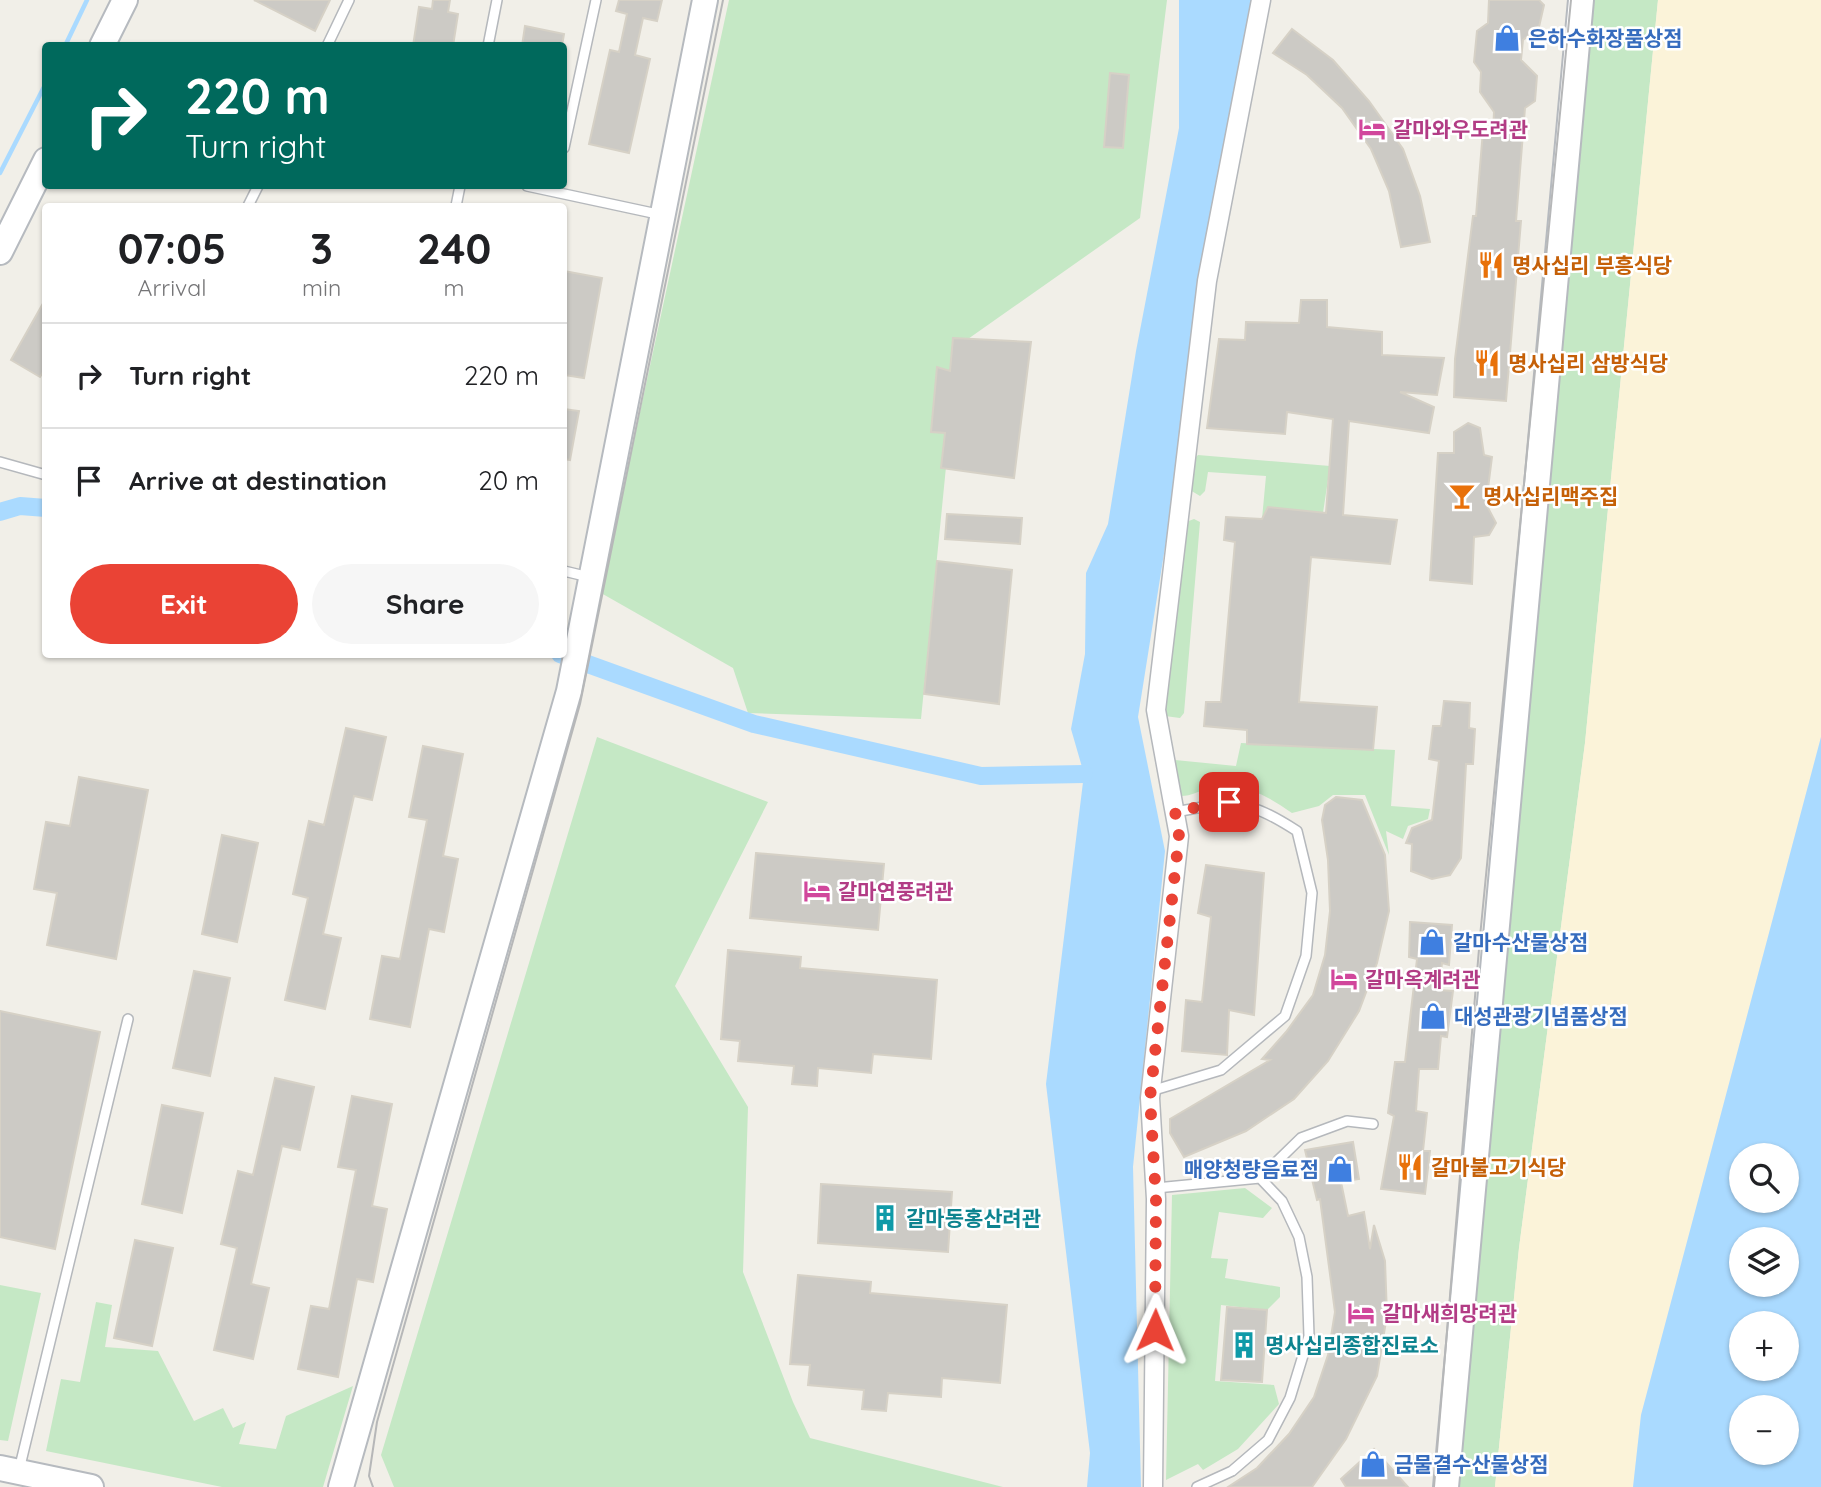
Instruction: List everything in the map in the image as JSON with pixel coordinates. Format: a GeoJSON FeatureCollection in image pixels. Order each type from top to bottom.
{"type":"FeatureCollection","features":[{"type":"Feature","properties":{"kind":"street"},"geometry":{"type":"LineString","coordinates":[[104,42],[125,0]]}},
{"type":"Feature","properties":{"kind":"street"},"geometry":{"type":"LineString","coordinates":[[341,1487],[569,691],[705,0]]}},
{"type":"Feature","properties":{"kind":"street"},"geometry":{"type":"LineString","coordinates":[[1153,1487],[1156,1188],[1151,1091],[1179,836],[1156,710],[1207,281],[1261,0]]}},
{"type":"Feature","properties":{"kind":"street"},"geometry":{"type":"LineString","coordinates":[[1446,1487],[1581,0]]}},
{"type":"Feature","properties":{"kind":"street"},"geometry":{"type":"LineString","coordinates":[[0,253],[42,168]]}},
{"type":"Feature","properties":{"kind":"street"},"geometry":{"type":"LineString","coordinates":[[9,1470],[91,1487]]}},
{"type":"Feature","properties":{"kind":"lane"},"geometry":{"type":"LineString","coordinates":[[329,42],[349,0]]}},
{"type":"Feature","properties":{"kind":"lane"},"geometry":{"type":"LineString","coordinates":[[489,42],[497,0]]}},
{"type":"Feature","properties":{"kind":"lane"},"geometry":{"type":"LineString","coordinates":[[567,134],[596,0]]}},
{"type":"Feature","properties":{"kind":"lane"},"geometry":{"type":"LineString","coordinates":[[559,189],[662,215]]}},
{"type":"Feature","properties":{"kind":"lane"},"geometry":{"type":"LineString","coordinates":[[0,462],[42,474]]}},
{"type":"Feature","properties":{"kind":"lane"},"geometry":{"type":"LineString","coordinates":[[567,572],[591,577]]}},
{"type":"Feature","properties":{"kind":"lane"},"geometry":{"type":"LineString","coordinates":[[1151,1091],[1221,1070],[1285,1016],[1307,956],[1312,893],[1297,831],[1261,808],[1229,802],[1175,811]]}},
{"type":"Feature","properties":{"kind":"lane"},"geometry":{"type":"LineString","coordinates":[[9,1470],[128,1019]]}},
{"type":"Feature","properties":{"kind":"lane"},"geometry":{"type":"LineString","coordinates":[[1156,1188],[1260,1178],[1301,1138],[1347,1121],[1373,1124]]}},
{"type":"Feature","properties":{"kind":"lane"},"geometry":{"type":"LineString","coordinates":[[1197,1487],[1232,1471],[1268,1440],[1290,1398],[1309,1336],[1307,1277],[1299,1237],[1282,1201],[1260,1178]]}},
{"type":"Feature","properties":{"kind":"green space"},"geometry":{"type":"Polygon","coordinates":[[[729,0],[1167,0],[1140,218],[958,346],[921,719],[748,713],[733,668],[601,593],[729,0]]]}},
{"type":"Feature","properties":{"kind":"green space"},"geometry":{"type":"Polygon","coordinates":[[[1581,0],[1658,0],[1585,743],[1519,1248],[1495,1487],[1446,1487],[1581,0]]]}},
{"type":"Feature","properties":{"kind":"green space"},"geometry":{"type":"Polygon","coordinates":[[[1198,455],[1330,466],[1323,513],[1268,507],[1262,519],[1266,476],[1208,472],[1205,491],[1200,496],[1190,490],[1194,459],[1198,455]]]}},
{"type":"Feature","properties":{"kind":"green space"},"geometry":{"type":"Polygon","coordinates":[[[1194,519],[1200,522],[1184,713],[1180,718],[1165,716],[1165,681],[1186,522],[1194,519]]]}},
{"type":"Feature","properties":{"kind":"green space"},"geometry":{"type":"Polygon","coordinates":[[[597,737],[768,802],[675,986],[748,1107],[743,1272],[793,1402],[810,1438],[1003,1487],[394,1487],[381,1455],[597,737]]]}},
{"type":"Feature","properties":{"kind":"green space"},"geometry":{"type":"Polygon","coordinates":[[[1241,743],[1395,750],[1391,806],[1430,809],[1428,819],[1408,826],[1403,839],[1386,831],[1389,855],[1365,795],[1333,795],[1319,806],[1292,813],[1263,795],[1232,787],[1208,789],[1181,796],[1175,760],[1236,766],[1241,743]]]}},
{"type":"Feature","properties":{"kind":"green space"},"geometry":{"type":"Polygon","coordinates":[[[1245,1188],[1272,1208],[1263,1218],[1219,1212],[1211,1258],[1228,1259],[1225,1278],[1280,1287],[1280,1297],[1267,1310],[1221,1305],[1215,1381],[1274,1385],[1279,1404],[1238,1449],[1203,1470],[1198,1464],[1166,1480],[1172,1195],[1245,1188]]]}},
{"type":"Feature","properties":{"kind":"green space"},"geometry":{"type":"Polygon","coordinates":[[[0,1285],[41,1293],[8,1441],[0,1440],[0,1285]]]}},
{"type":"Feature","properties":{"kind":"green space"},"geometry":{"type":"Polygon","coordinates":[[[96,1302],[112,1305],[105,1347],[158,1351],[194,1421],[223,1408],[233,1428],[246,1422],[239,1444],[276,1449],[286,1416],[353,1386],[323,1487],[222,1487],[46,1451],[61,1379],[80,1382],[96,1302]]]}},
{"type":"Feature","properties":{"kind":"sand"},"geometry":{"type":"Polygon","coordinates":[[[1658,0],[1821,0],[1821,737],[1641,1415],[1633,1487],[1495,1487],[1519,1248],[1585,743],[1658,0]]]}},
{"type":"Feature","properties":{"kind":"water"},"geometry":{"type":"Polygon","coordinates":[[[1179,0],[1252,0],[1138,717],[1165,851],[1133,1167],[1141,1487],[1087,1487],[1090,1453],[1046,1084],[1084,774],[1071,729],[1085,654],[1086,573],[1108,524],[1136,351],[1179,128],[1179,0]]]}},
{"type":"Feature","properties":{"kind":"water"},"geometry":{"type":"Polygon","coordinates":[[[1821,737],[1821,1487],[1633,1487],[1641,1415],[1821,737]]]}},
{"type":"Feature","properties":{"kind":"building"},"geometry":{"type":"Polygon","coordinates":[[[254,0],[330,0],[315,31],[254,0]]]}},
{"type":"Feature","properties":{"kind":"building"},"geometry":{"type":"Polygon","coordinates":[[[433,0],[450,0],[448,12],[458,14],[454,42],[414,42],[419,7],[432,9],[433,0]]]}},
{"type":"Feature","properties":{"kind":"building"},"geometry":{"type":"Polygon","coordinates":[[[619,0],[662,0],[657,21],[643,18],[635,55],[650,59],[629,153],[589,144],[610,50],[619,52],[627,14],[616,11],[619,0]]]}},
{"type":"Feature","properties":{"kind":"building"},"geometry":{"type":"Polygon","coordinates":[[[1489,0],[1539,0],[1544,5],[1539,27],[1523,40],[1521,60],[1537,76],[1535,101],[1525,108],[1516,221],[1521,221],[1506,401],[1454,397],[1455,359],[1473,216],[1476,216],[1483,130],[1493,132],[1494,112],[1480,92],[1481,72],[1474,62],[1477,31],[1488,23],[1489,0]]]}},
{"type":"Feature","properties":{"kind":"building"},"geometry":{"type":"Polygon","coordinates":[[[525,26],[564,34],[563,42],[523,42],[525,26]]]}},
{"type":"Feature","properties":{"kind":"building","name":"갈마와우도려관"},"geometry":{"type":"Polygon","coordinates":[[[1292,29],[1333,60],[1369,101],[1403,149],[1420,196],[1430,242],[1401,247],[1389,191],[1371,149],[1342,108],[1307,75],[1273,53],[1292,29]]]}},
{"type":"Feature","properties":{"kind":"building"},"geometry":{"type":"Polygon","coordinates":[[[1110,73],[1129,75],[1123,148],[1104,147],[1110,73]]]}},
{"type":"Feature","properties":{"kind":"building"},"geometry":{"type":"Polygon","coordinates":[[[567,272],[602,278],[584,378],[567,375],[567,272]]]}},
{"type":"Feature","properties":{"kind":"building"},"geometry":{"type":"Polygon","coordinates":[[[1301,300],[1327,300],[1327,327],[1382,332],[1382,355],[1444,358],[1437,395],[1400,392],[1434,407],[1429,433],[1349,421],[1343,515],[1397,520],[1390,564],[1311,557],[1299,702],[1377,707],[1373,750],[1247,744],[1247,730],[1204,726],[1206,702],[1221,702],[1235,542],[1224,540],[1226,517],[1262,519],[1268,507],[1326,513],[1333,419],[1287,412],[1285,434],[1207,428],[1219,339],[1245,340],[1246,322],[1299,323],[1301,300]]]}},
{"type":"Feature","properties":{"kind":"building"},"geometry":{"type":"Polygon","coordinates":[[[42,305],[42,374],[40,377],[11,360],[42,305]]]}},
{"type":"Feature","properties":{"kind":"building"},"geometry":{"type":"Polygon","coordinates":[[[953,338],[1031,342],[1014,478],[941,468],[945,433],[931,432],[937,367],[950,371],[953,338]]]}},
{"type":"Feature","properties":{"kind":"building"},"geometry":{"type":"Polygon","coordinates":[[[567,409],[579,411],[570,460],[567,460],[567,409]]]}},
{"type":"Feature","properties":{"kind":"building","name":"명사십리맥주집"},"geometry":{"type":"Polygon","coordinates":[[[1468,423],[1480,428],[1484,455],[1492,457],[1486,504],[1496,523],[1489,535],[1474,537],[1472,584],[1430,580],[1438,453],[1454,453],[1454,432],[1468,423]]]}},
{"type":"Feature","properties":{"kind":"building"},"geometry":{"type":"Polygon","coordinates":[[[947,514],[1022,518],[1020,544],[945,539],[947,514]]]}},
{"type":"Feature","properties":{"kind":"building"},"geometry":{"type":"Polygon","coordinates":[[[937,561],[1012,570],[999,704],[924,694],[937,561]]]}},
{"type":"Feature","properties":{"kind":"building"},"geometry":{"type":"Polygon","coordinates":[[[1444,701],[1470,703],[1469,728],[1475,729],[1473,764],[1466,764],[1461,858],[1450,875],[1432,879],[1411,871],[1412,844],[1406,843],[1412,828],[1432,820],[1439,761],[1429,759],[1433,726],[1441,726],[1444,701]]]}},
{"type":"Feature","properties":{"kind":"building"},"geometry":{"type":"Polygon","coordinates":[[[346,728],[386,737],[372,800],[354,796],[323,934],[341,938],[325,1009],[285,1000],[308,898],[293,894],[309,821],[324,825],[346,728]]]}},
{"type":"Feature","properties":{"kind":"building"},"geometry":{"type":"Polygon","coordinates":[[[423,746],[463,754],[443,856],[458,859],[444,932],[429,929],[410,1027],[370,1019],[382,956],[400,959],[427,820],[409,817],[423,746]]]}},
{"type":"Feature","properties":{"kind":"building"},"geometry":{"type":"Polygon","coordinates":[[[79,777],[148,790],[116,959],[47,945],[57,893],[34,889],[46,822],[70,826],[79,777]]]}},
{"type":"Feature","properties":{"kind":"building","name":"갈마옥계려관"},"geometry":{"type":"Polygon","coordinates":[[[1336,797],[1362,800],[1385,855],[1389,911],[1377,963],[1359,1011],[1328,1061],[1294,1099],[1246,1131],[1184,1157],[1170,1133],[1170,1119],[1270,1060],[1262,1059],[1313,995],[1325,955],[1330,911],[1328,860],[1322,820],[1325,805],[1336,797]]]}},
{"type":"Feature","properties":{"kind":"building"},"geometry":{"type":"Polygon","coordinates":[[[222,835],[258,843],[237,942],[202,934],[222,835]]]}},
{"type":"Feature","properties":{"kind":"building","name":"갈마연풍려관"},"geometry":{"type":"Polygon","coordinates":[[[756,853],[884,864],[878,930],[750,918],[756,853]]]}},
{"type":"Feature","properties":{"kind":"building"},"geometry":{"type":"Polygon","coordinates":[[[1206,865],[1264,873],[1254,1015],[1229,1010],[1227,1055],[1182,1051],[1186,1000],[1202,1002],[1211,917],[1198,913],[1206,865]]]}},
{"type":"Feature","properties":{"kind":"building"},"geometry":{"type":"Polygon","coordinates":[[[1410,922],[1452,925],[1449,965],[1442,963],[1439,990],[1453,991],[1447,1037],[1441,1036],[1438,1069],[1419,1069],[1416,1111],[1427,1113],[1423,1151],[1430,1151],[1425,1194],[1381,1189],[1394,1116],[1388,1113],[1395,1062],[1405,1062],[1417,959],[1409,957],[1410,922]]]}},
{"type":"Feature","properties":{"kind":"building"},"geometry":{"type":"Polygon","coordinates":[[[728,950],[801,957],[800,968],[937,980],[931,1059],[873,1054],[871,1073],[818,1068],[817,1086],[792,1084],[794,1066],[738,1061],[740,1041],[721,1039],[728,950]]]}},
{"type":"Feature","properties":{"kind":"building"},"geometry":{"type":"Polygon","coordinates":[[[194,971],[230,978],[210,1076],[173,1068],[194,971]]]}},
{"type":"Feature","properties":{"kind":"building"},"geometry":{"type":"Polygon","coordinates":[[[0,1011],[100,1032],[55,1249],[0,1237],[0,1011]]]}},
{"type":"Feature","properties":{"kind":"building"},"geometry":{"type":"Polygon","coordinates":[[[275,1078],[314,1087],[300,1150],[282,1146],[251,1284],[269,1288],[253,1359],[214,1350],[237,1248],[221,1244],[238,1171],[253,1175],[275,1078]]]}},
{"type":"Feature","properties":{"kind":"building"},"geometry":{"type":"Polygon","coordinates":[[[352,1096],[392,1104],[372,1206],[387,1209],[373,1282],[357,1279],[338,1377],[298,1369],[311,1306],[329,1309],[356,1170],[338,1167],[352,1096]]]}},
{"type":"Feature","properties":{"kind":"building"},"geometry":{"type":"Polygon","coordinates":[[[162,1105],[203,1113],[182,1213],[142,1204],[162,1105]]]}},
{"type":"Feature","properties":{"kind":"building","name":"갈마새희망려관"},"geometry":{"type":"Polygon","coordinates":[[[1353,1142],[1359,1179],[1341,1182],[1348,1216],[1364,1212],[1370,1249],[1374,1225],[1385,1261],[1387,1315],[1377,1376],[1346,1439],[1312,1487],[1228,1487],[1257,1468],[1289,1434],[1314,1397],[1328,1355],[1335,1312],[1320,1199],[1317,1200],[1305,1150],[1353,1142]]]}},
{"type":"Feature","properties":{"kind":"building","name":"갈마동홍산려관"},"geometry":{"type":"Polygon","coordinates":[[[821,1184],[952,1192],[948,1252],[818,1243],[821,1184]]]}},
{"type":"Feature","properties":{"kind":"building"},"geometry":{"type":"Polygon","coordinates":[[[135,1240],[173,1248],[152,1346],[114,1338],[135,1240]]]}},
{"type":"Feature","properties":{"kind":"building"},"geometry":{"type":"Polygon","coordinates":[[[798,1275],[871,1282],[870,1293],[1007,1305],[1000,1383],[942,1378],[941,1397],[888,1393],[886,1411],[862,1409],[864,1390],[808,1385],[810,1365],[790,1364],[798,1275]]]}},
{"type":"Feature","properties":{"kind":"building","name":"명사십리종합진료소"},"geometry":{"type":"Polygon","coordinates":[[[1227,1307],[1267,1310],[1262,1382],[1221,1380],[1227,1307]]]}},
{"type":"Feature","properties":{"kind":"building","name":"금물결수산물상점"},"geometry":{"type":"Polygon","coordinates":[[[1374,1449],[1408,1487],[1346,1487],[1341,1479],[1374,1449]]]}},
{"type":"Feature","properties":{"kind":"waterway"},"geometry":{"type":"LineString","coordinates":[[67,42],[87,0]]}},
{"type":"Feature","properties":{"kind":"waterway"},"geometry":{"type":"LineString","coordinates":[[0,173],[42,91]]}},
{"type":"Feature","properties":{"kind":"waterway"},"geometry":{"type":"LineString","coordinates":[[0,512],[20,506],[42,508]]}},
{"type":"Feature","properties":{"kind":"waterway"},"geometry":{"type":"LineString","coordinates":[[567,657],[754,724],[981,776],[1084,774]]}},
{"type":"Feature","properties":{"kind":"tram line"},"geometry":{"type":"LineString","coordinates":[[373,1487],[369,1476],[377,1422],[580,704],[723,0]]}},
{"type":"Feature","properties":{"kind":"tram line"},"geometry":{"type":"LineString","coordinates":[[1434,1487],[1480,937],[1571,0]]}},
{"type":"Feature","properties":{"kind":"place","name":"은하수화장품상점"},"geometry":{"type":"Point","coordinates":[1507,38]}},
{"type":"Feature","properties":{"kind":"place","name":"갈마와우도려관"},"geometry":{"type":"Point","coordinates":[1372,129]}},
{"type":"Feature","properties":{"kind":"place","name":"명사십리 부흥식당"},"geometry":{"type":"Point","coordinates":[1491,265]}},
{"type":"Feature","properties":{"kind":"place","name":"명사십리 삼방식당"},"geometry":{"type":"Point","coordinates":[1487,363]}},
{"type":"Feature","properties":{"kind":"place","name":"명사십리맥주집"},"geometry":{"type":"Point","coordinates":[1462,496]}},
{"type":"Feature","properties":{"kind":"place","name":"갈마연풍려관"},"geometry":{"type":"Point","coordinates":[817,891]}},
{"type":"Feature","properties":{"kind":"place","name":"갈마수산물상점"},"geometry":{"type":"Point","coordinates":[1432,942]}},
{"type":"Feature","properties":{"kind":"place","name":"갈마옥계려관"},"geometry":{"type":"Point","coordinates":[1344,979]}},
{"type":"Feature","properties":{"kind":"place","name":"대성관광기념품상점"},"geometry":{"type":"Point","coordinates":[1433,1016]}},
{"type":"Feature","properties":{"kind":"place","name":"갈마불고기식당"},"geometry":{"type":"Point","coordinates":[1410,1167]}},
{"type":"Feature","properties":{"kind":"place","name":"매양청량음료점"},"geometry":{"type":"Point","coordinates":[1340,1169]}},
{"type":"Feature","properties":{"kind":"place","name":"갈마동홍산려관"},"geometry":{"type":"Point","coordinates":[885,1218]}},
{"type":"Feature","properties":{"kind":"place","name":"갈마새희망려관"},"geometry":{"type":"Point","coordinates":[1361,1313]}},
{"type":"Feature","properties":{"kind":"place","name":"명사십리종합진료소"},"geometry":{"type":"Point","coordinates":[1244,1345]}},
{"type":"Feature","properties":{"kind":"place","name":"금물결수산물상점"},"geometry":{"type":"Point","coordinates":[1373,1464]}},
{"type":"Feature","properties":{"kind":"route"},"geometry":{"type":"LineString","coordinates":[[1155,1330],[1156,1199],[1150,1098],[1179,836],[1175,811],[1229,802]]}}]}
